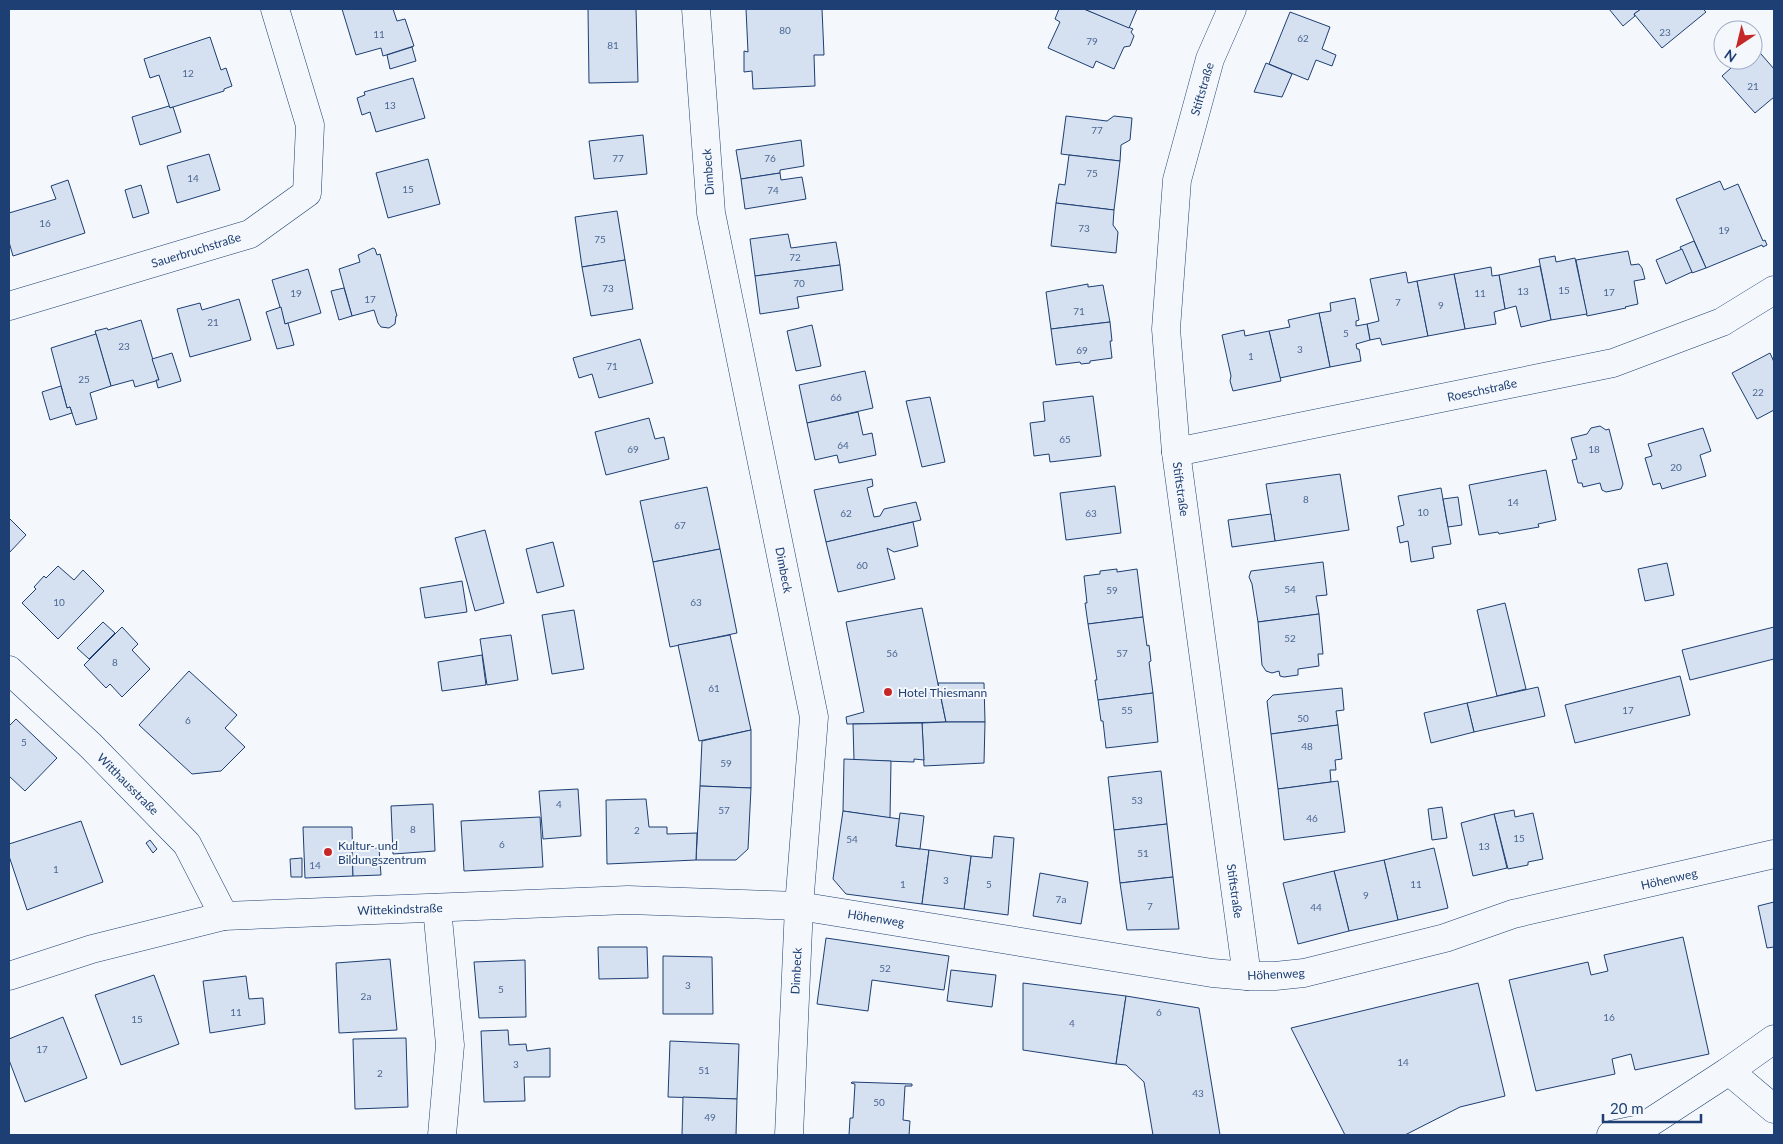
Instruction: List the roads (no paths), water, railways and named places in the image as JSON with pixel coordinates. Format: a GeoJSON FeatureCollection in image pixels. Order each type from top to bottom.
{"type":"FeatureCollection","features":[{"type":"Feature","properties":{"kind":"street","name":"Sauerbruchstraße"},"geometry":{"type":"LineString","coordinates":[[9,306],[250,234],[307,193],[310,125],[275,9]]}},
{"type":"Feature","properties":{"kind":"street","name":"Dimbeck"},"geometry":{"type":"LineString","coordinates":[[696,9],[711,213],[814,717],[799,906],[789,1135]]}},
{"type":"Feature","properties":{"kind":"street","name":"Stiftstraße"},"geometry":{"type":"LineString","coordinates":[[1232,9],[1210,60],[1177,180],[1166,329],[1176,452],[1247,976]]}},
{"type":"Feature","properties":{"kind":"street","name":"Roeschstraße"},"geometry":{"type":"LineString","coordinates":[[1176,452],[1613,363],[1722,322],[1774,290]]}},
{"type":"Feature","properties":{"kind":"street","name":"Witthausstraße"},"geometry":{"type":"LineString","coordinates":[[9,670],[90,746],[187,844],[224,916]]}},
{"type":"Feature","properties":{"kind":"street","name":"Höhenweg"},"geometry":{"type":"LineString","coordinates":[[799,906],[1212,972],[1247,976],[1275,976],[1304,973],[1446,938],[1513,914],[1774,854]]}},
{"type":"Feature","properties":{"kind":"street","name":"Wittekindstraße"},"geometry":{"type":"LineString","coordinates":[[9,976],[92,949],[224,916],[628,900],[799,906]]}},
{"type":"Feature","properties":{"kind":"street"},"geometry":{"type":"LineString","coordinates":[[437,908],[450,1045],[442,1135]]}},
{"type":"Feature","properties":{"kind":"street"},"geometry":{"type":"LineString","coordinates":[[1611,1135],[1641,1132],[1774,1039]]}},
{"type":"Feature","properties":{"kind":"street"},"geometry":{"type":"LineString","coordinates":[[1729,1071],[1774,1109]]}},
{"type":"Feature","properties":{"kind":"place","name":"Hotel Thiesmann"},"geometry":{"type":"Point","coordinates":[888,692]}},
{"type":"Feature","properties":{"kind":"place","name":"Kultur- und Bildungszentrum"},"geometry":{"type":"Point","coordinates":[328,852]}}]}
